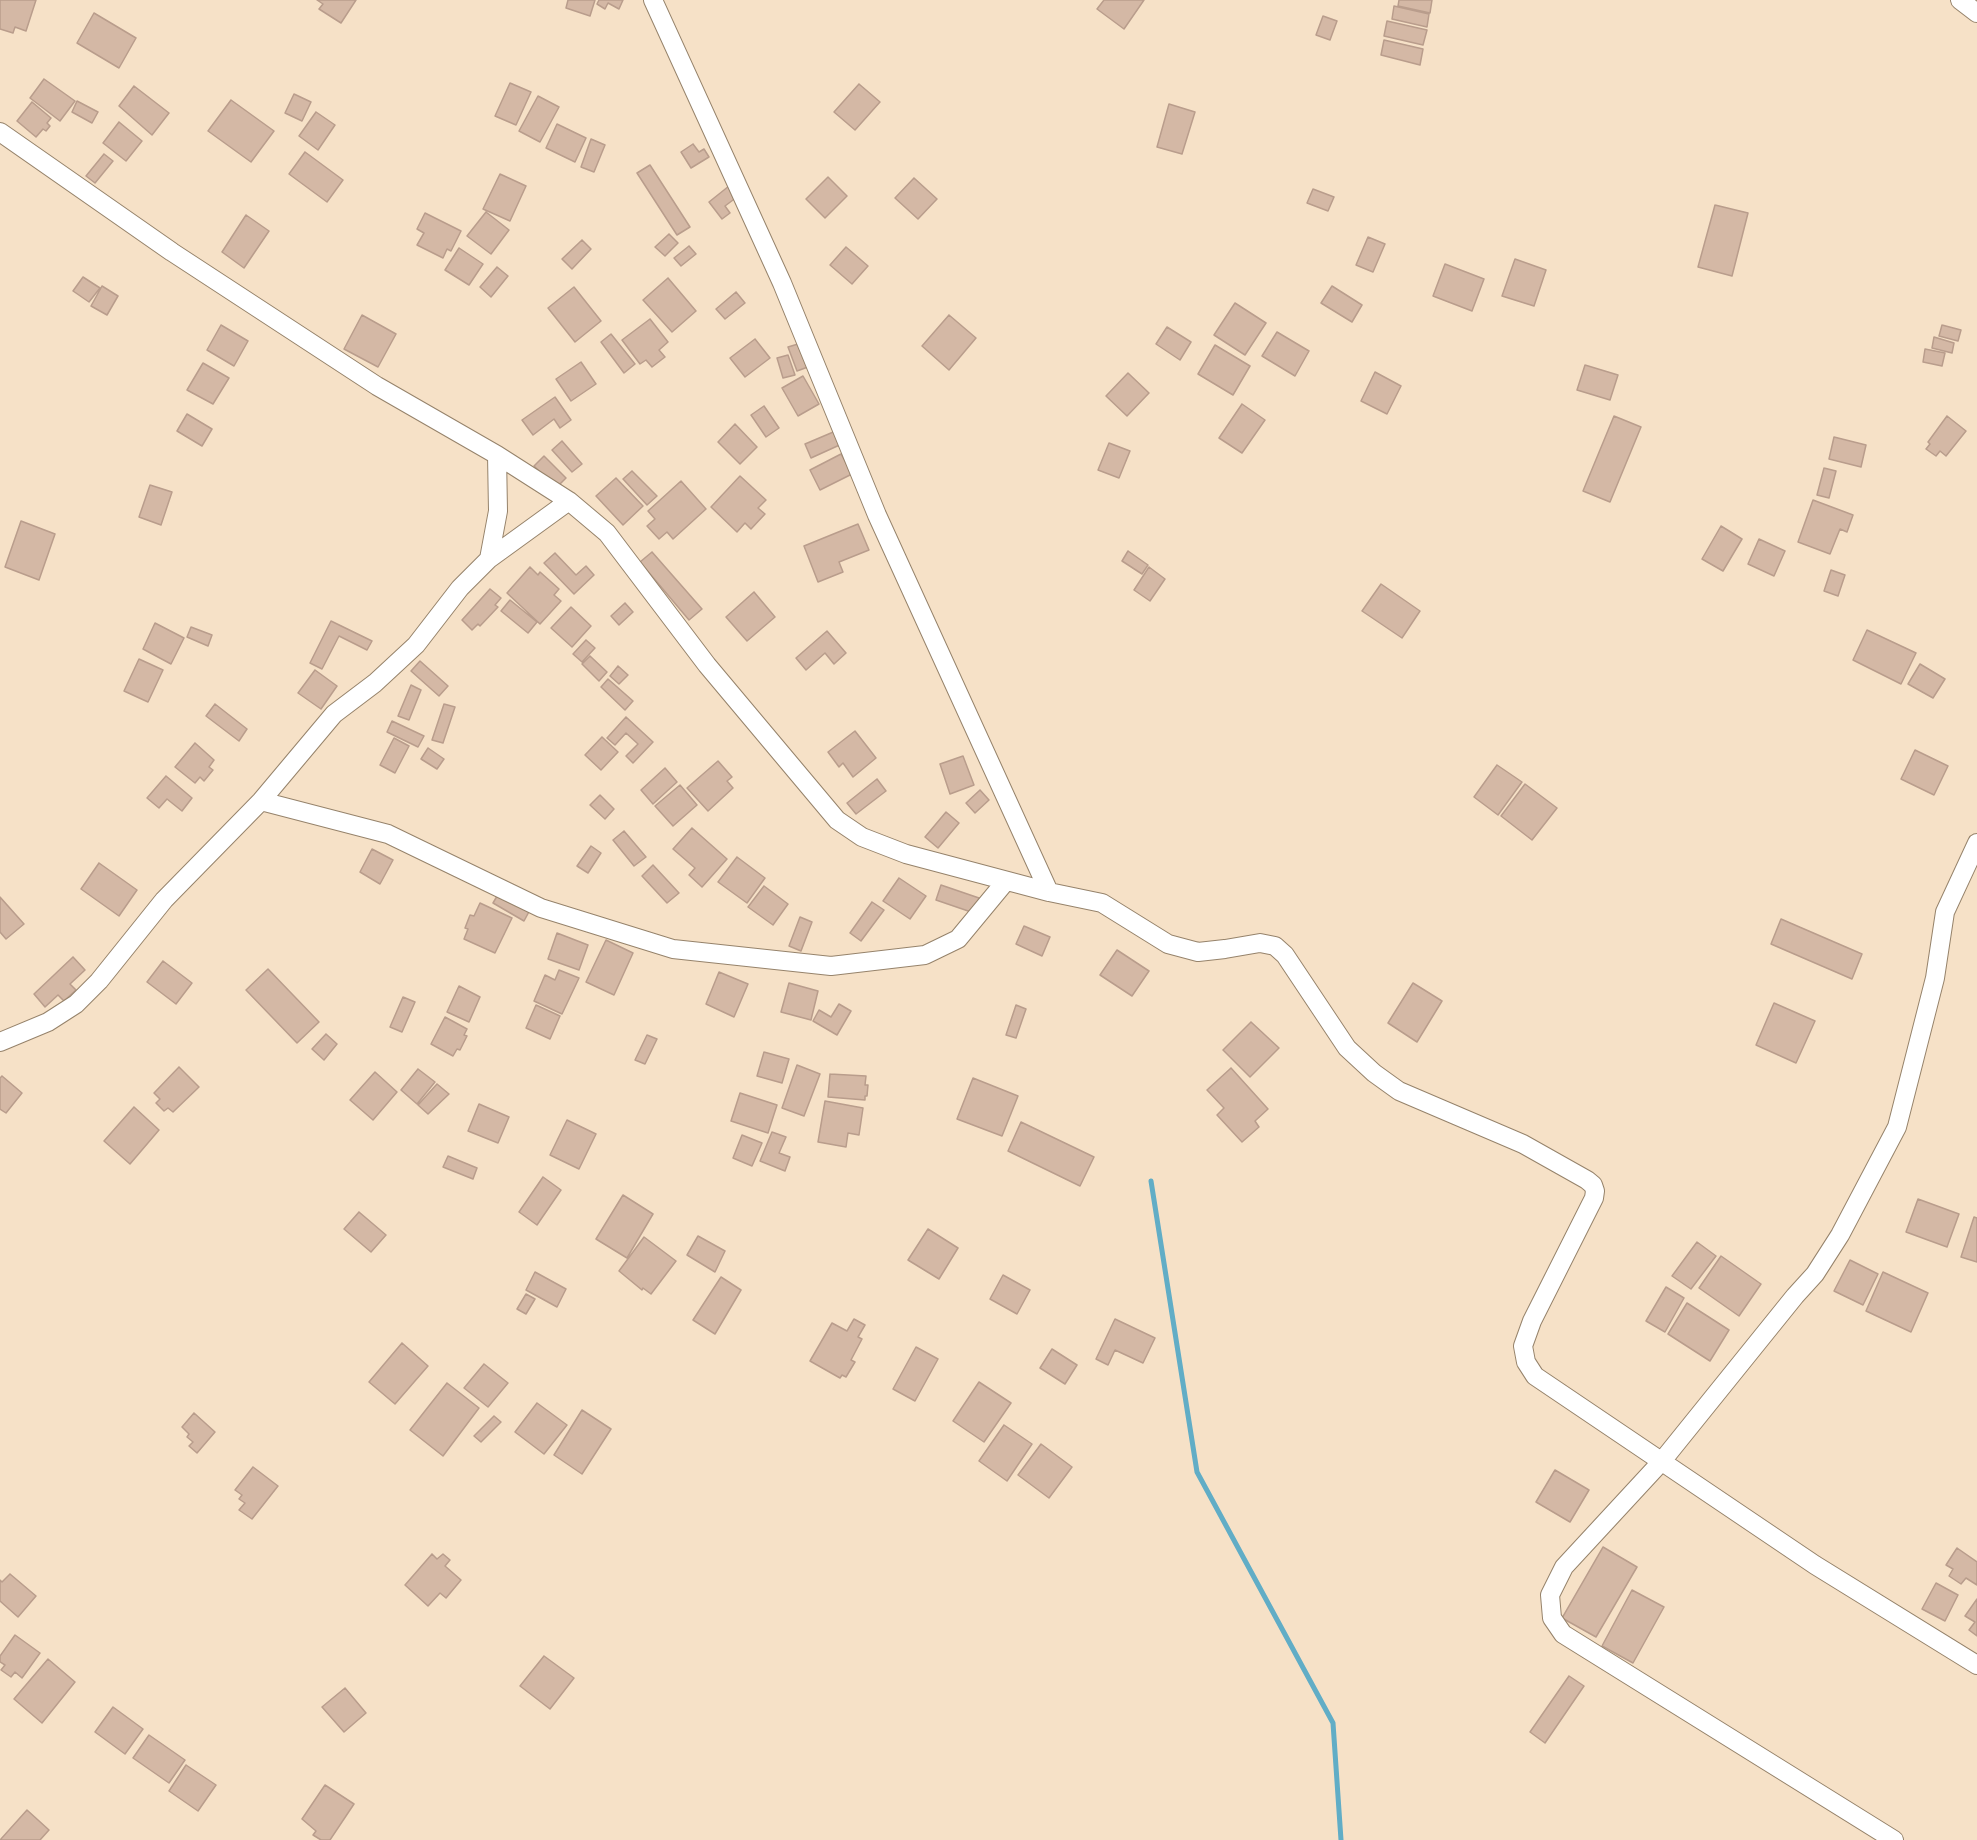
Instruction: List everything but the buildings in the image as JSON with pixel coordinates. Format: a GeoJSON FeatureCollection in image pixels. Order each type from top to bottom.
{"type":"FeatureCollection","features":[{"type":"Feature","properties":{"kind":"street"},"geometry":{"type":"LineString","coordinates":[[653,0],[782,283],[877,515],[1049,892]]}},
{"type":"Feature","properties":{"kind":"street"},"geometry":{"type":"LineString","coordinates":[[1960,0],[1977,13]]}},
{"type":"Feature","properties":{"kind":"street"},"geometry":{"type":"LineString","coordinates":[[0,132],[172,252],[377,386],[497,454],[569,501],[607,533],[707,665],[837,820],[862,837],[885,848],[1049,892],[1102,903],[1168,944],[1198,951],[1260,943],[1275,946],[1285,955],[1347,1048],[1374,1073],[1399,1091],[1523,1144],[1579,1174],[1593,1185],[1594,1198],[1532,1321],[1523,1346],[1526,1362],[1535,1376],[1815,1565],[1977,1665]]}},
{"type":"Feature","properties":{"kind":"street"},"geometry":{"type":"LineString","coordinates":[[489,559],[498,511],[497,454]]}},
{"type":"Feature","properties":{"kind":"street"},"geometry":{"type":"LineString","coordinates":[[0,1042],[48,1023],[76,1004],[99,981],[164,900],[261,801],[334,714],[375,683],[416,645],[460,588],[489,559],[569,501]]}},
{"type":"Feature","properties":{"kind":"street"},"geometry":{"type":"LineString","coordinates":[[261,801],[388,834],[542,908],[673,949],[831,966],[925,955],[958,939],[1006,881]]}},
{"type":"Feature","properties":{"kind":"street"},"geometry":{"type":"LineString","coordinates":[[1894,1840],[1563,1634],[1552,1618],[1550,1595],[1564,1567],[1662,1461],[1815,1274],[1840,1235],[1897,1127],[1935,978],[1946,912],[1977,843]]}},
{"type":"Feature","properties":{"kind":"waterway"},"geometry":{"type":"LineString","coordinates":[[1151,1181],[1197,1472],[1333,1723],[1341,1840]]}}]}
